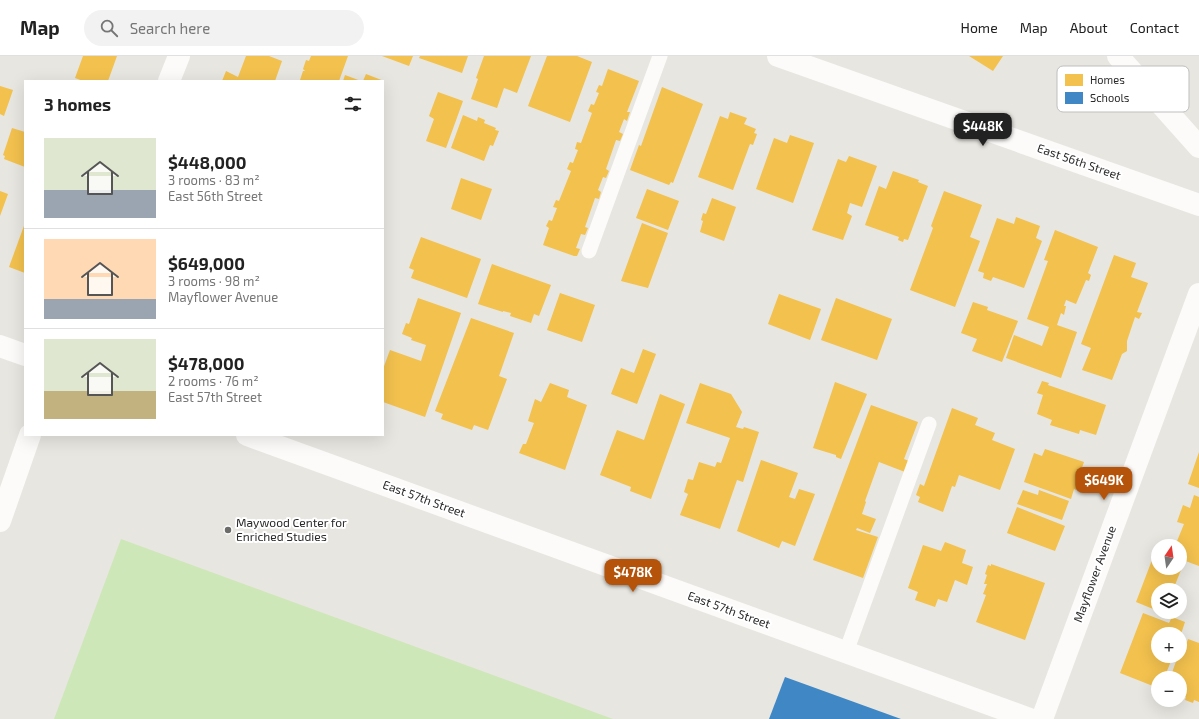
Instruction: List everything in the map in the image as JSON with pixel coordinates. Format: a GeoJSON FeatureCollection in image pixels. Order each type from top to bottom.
{"type":"FeatureCollection","features":[{"type":"Feature","properties":{"kind":"street"},"geometry":{"type":"LineString","coordinates":[[169,80],[179,56]]}},
{"type":"Feature","properties":{"kind":"street","name":"East 56th Street"},"geometry":{"type":"LineString","coordinates":[[778,56],[1199,205]]}},
{"type":"Feature","properties":{"kind":"street"},"geometry":{"type":"LineString","coordinates":[[1118,56],[1127,66]]}},
{"type":"Feature","properties":{"kind":"street"},"geometry":{"type":"LineString","coordinates":[[1168,112],[1199,146]]}},
{"type":"Feature","properties":{"kind":"street","name":"Mayflower Avenue"},"geometry":{"type":"LineString","coordinates":[[1042,719],[1199,294]]}},
{"type":"Feature","properties":{"kind":"street"},"geometry":{"type":"LineString","coordinates":[[0,346],[24,355]]}},
{"type":"Feature","properties":{"kind":"street"},"geometry":{"type":"LineString","coordinates":[[0,521],[30,436]]}},
{"type":"Feature","properties":{"kind":"street","name":"East 57th Street"},"geometry":{"type":"LineString","coordinates":[[250,436],[1030,719]]}},
{"type":"Feature","properties":{"kind":"lane"},"geometry":{"type":"LineString","coordinates":[[589,251],[660,56]]}},
{"type":"Feature","properties":{"kind":"lane"},"geometry":{"type":"LineString","coordinates":[[846,652],[930,424]]}},
{"type":"Feature","properties":{"kind":"green space"},"geometry":{"type":"Polygon","coordinates":[[[121,539],[613,719],[54,719],[121,539]]]}},
{"type":"Feature","properties":{"kind":"building: Homes"},"geometry":{"type":"Polygon","coordinates":[[[83,56],[117,56],[108,80],[80,80],[75,78],[83,56]]]}},
{"type":"Feature","properties":{"kind":"building: Homes"},"geometry":{"type":"Polygon","coordinates":[[[246,56],[269,56],[282,61],[275,80],[222,80],[226,71],[238,77],[246,56]]]}},
{"type":"Feature","properties":{"kind":"building: Homes"},"geometry":{"type":"Polygon","coordinates":[[[311,56],[348,56],[339,80],[300,80],[303,71],[305,71],[303,69],[306,60],[309,61],[311,56]]]}},
{"type":"Feature","properties":{"kind":"building: Homes"},"geometry":{"type":"Polygon","coordinates":[[[382,56],[413,56],[409,66],[382,56]]]}},
{"type":"Feature","properties":{"kind":"building: Homes"},"geometry":{"type":"Polygon","coordinates":[[[420,56],[468,56],[462,73],[419,58],[420,56]]]}},
{"type":"Feature","properties":{"kind":"building: Homes"},"geometry":{"type":"Polygon","coordinates":[[[484,56],[531,56],[517,93],[504,88],[497,108],[471,99],[478,79],[476,78],[484,56]]]}},
{"type":"Feature","properties":{"kind":"building: Homes"},"geometry":{"type":"Polygon","coordinates":[[[547,56],[577,56],[592,62],[570,122],[528,106],[547,56]]]}},
{"type":"Feature","properties":{"kind":"building: Homes"},"geometry":{"type":"Polygon","coordinates":[[[969,56],[1003,56],[993,71],[969,56]]]}},
{"type":"Feature","properties":{"kind":"building: Homes"},"geometry":{"type":"Polygon","coordinates":[[[608,69],[639,81],[627,112],[630,112],[627,121],[624,119],[619,132],[623,134],[620,141],[616,140],[606,169],[609,171],[606,178],[603,177],[598,190],[601,192],[599,199],[595,198],[585,227],[588,228],[585,235],[581,234],[576,248],[580,249],[577,256],[574,256],[543,245],[549,228],[546,226],[549,220],[552,221],[557,208],[553,207],[556,200],[559,201],[571,171],[567,169],[570,162],[573,163],[578,150],[575,149],[577,142],[581,143],[592,113],[588,111],[591,104],[594,105],[599,93],[596,92],[599,85],[602,86],[608,69]]]}},
{"type":"Feature","properties":{"kind":"building: Homes"},"geometry":{"type":"Polygon","coordinates":[[[366,74],[381,80],[363,80],[366,74]]]}},
{"type":"Feature","properties":{"kind":"building: Homes"},"geometry":{"type":"Polygon","coordinates":[[[345,75],[358,80],[343,80],[345,75]]]}},
{"type":"Feature","properties":{"kind":"building: Homes"},"geometry":{"type":"Polygon","coordinates":[[[0,86],[13,90],[4,116],[0,114],[0,86]]]}},
{"type":"Feature","properties":{"kind":"building: Homes"},"geometry":{"type":"Polygon","coordinates":[[[662,87],[703,104],[673,183],[671,182],[669,185],[630,170],[639,145],[641,146],[662,87]]]}},
{"type":"Feature","properties":{"kind":"building: Homes"},"geometry":{"type":"Polygon","coordinates":[[[438,92],[463,101],[446,148],[426,141],[434,119],[429,116],[438,92]]]}},
{"type":"Feature","properties":{"kind":"building: Homes"},"geometry":{"type":"Polygon","coordinates":[[[730,112],[747,118],[744,124],[756,129],[754,133],[757,134],[753,145],[750,144],[733,190],[698,177],[720,116],[728,119],[730,112]]]}},
{"type":"Feature","properties":{"kind":"building: Homes"},"geometry":{"type":"Polygon","coordinates":[[[463,115],[477,121],[478,117],[485,120],[484,123],[496,128],[495,130],[499,131],[493,146],[490,145],[484,161],[451,148],[463,115]]]}},
{"type":"Feature","properties":{"kind":"building: Homes"},"geometry":{"type":"Polygon","coordinates":[[[12,128],[24,132],[24,167],[4,159],[5,156],[3,155],[12,128]]]}},
{"type":"Feature","properties":{"kind":"building: Homes"},"geometry":{"type":"Polygon","coordinates":[[[790,135],[814,143],[793,203],[756,189],[774,138],[787,143],[790,135]]]}},
{"type":"Feature","properties":{"kind":"building: Homes"},"geometry":{"type":"Polygon","coordinates":[[[849,156],[877,166],[862,207],[850,203],[847,213],[852,216],[843,240],[812,230],[838,159],[846,162],[849,156]]]}},
{"type":"Feature","properties":{"kind":"building: Homes"},"geometry":{"type":"Polygon","coordinates":[[[893,171],[919,180],[918,182],[928,186],[908,240],[904,239],[903,242],[898,240],[899,237],[865,225],[879,186],[886,189],[893,171]]]}},
{"type":"Feature","properties":{"kind":"building: Homes"},"geometry":{"type":"Polygon","coordinates":[[[461,178],[492,189],[481,220],[451,209],[461,178]]]}},
{"type":"Feature","properties":{"kind":"building: Homes"},"geometry":{"type":"Polygon","coordinates":[[[647,189],[679,201],[668,230],[636,218],[647,189]]]}},
{"type":"Feature","properties":{"kind":"building: Homes"},"geometry":{"type":"Polygon","coordinates":[[[0,191],[8,194],[0,216],[0,191]]]}},
{"type":"Feature","properties":{"kind":"building: Homes"},"geometry":{"type":"Polygon","coordinates":[[[944,191],[982,205],[970,237],[980,241],[955,307],[910,290],[933,228],[931,226],[944,191]]]}},
{"type":"Feature","properties":{"kind":"building: Homes"},"geometry":{"type":"Polygon","coordinates":[[[712,198],[736,207],[724,241],[700,232],[703,221],[701,220],[703,213],[706,214],[712,198]]]}},
{"type":"Feature","properties":{"kind":"building: Homes"},"geometry":{"type":"Polygon","coordinates":[[[1016,217],[1040,226],[1036,238],[1042,241],[1024,288],[993,277],[991,281],[983,278],[984,273],[978,271],[997,218],[1014,224],[1016,217]]]}},
{"type":"Feature","properties":{"kind":"building: Homes"},"geometry":{"type":"Polygon","coordinates":[[[642,223],[668,233],[648,288],[621,281],[642,223]]]}},
{"type":"Feature","properties":{"kind":"building: Homes"},"geometry":{"type":"Polygon","coordinates":[[[24,226],[24,273],[9,267],[24,226]]]}},
{"type":"Feature","properties":{"kind":"building: Homes"},"geometry":{"type":"Polygon","coordinates":[[[1055,230],[1098,247],[1088,273],[1091,275],[1089,281],[1086,280],[1076,304],[1066,300],[1064,315],[1061,313],[1057,325],[1077,332],[1061,378],[1006,358],[1014,335],[1042,346],[1049,327],[1027,319],[1048,261],[1044,260],[1055,230]]]}},
{"type":"Feature","properties":{"kind":"building: Homes"},"geometry":{"type":"Polygon","coordinates":[[[421,237],[481,259],[467,298],[411,278],[414,270],[409,268],[421,237]]]}},
{"type":"Feature","properties":{"kind":"building: Homes"},"geometry":{"type":"Polygon","coordinates":[[[1114,255],[1136,263],[1131,277],[1148,283],[1137,312],[1142,313],[1139,319],[1135,317],[1127,341],[1127,351],[1122,354],[1112,380],[1082,370],[1091,348],[1081,344],[1114,255]]]}},
{"type":"Feature","properties":{"kind":"building: Homes"},"geometry":{"type":"Polygon","coordinates":[[[492,264],[551,285],[539,316],[534,314],[531,323],[510,316],[511,313],[478,304],[492,264]]]}},
{"type":"Feature","properties":{"kind":"building: Homes"},"geometry":{"type":"Polygon","coordinates":[[[560,293],[595,305],[582,342],[547,330],[560,293]]]}},
{"type":"Feature","properties":{"kind":"building: Homes"},"geometry":{"type":"Polygon","coordinates":[[[779,294],[821,309],[810,340],[768,324],[779,294]]]}},
{"type":"Feature","properties":{"kind":"building: Homes"},"geometry":{"type":"Polygon","coordinates":[[[418,298],[461,313],[425,417],[384,402],[384,366],[390,350],[421,361],[426,345],[411,340],[412,338],[402,334],[406,323],[409,324],[418,298]]]}},
{"type":"Feature","properties":{"kind":"building: Homes"},"geometry":{"type":"Polygon","coordinates":[[[836,298],[892,319],[877,360],[821,340],[836,298]]]}},
{"type":"Feature","properties":{"kind":"building: Homes"},"geometry":{"type":"Polygon","coordinates":[[[973,302],[988,307],[987,310],[1018,321],[1002,362],[972,351],[977,339],[961,333],[973,302]]]}},
{"type":"Feature","properties":{"kind":"building: Homes"},"geometry":{"type":"Polygon","coordinates":[[[471,318],[514,333],[499,376],[507,379],[488,430],[474,425],[472,430],[441,419],[443,414],[435,411],[471,318]]]}},
{"type":"Feature","properties":{"kind":"building: Homes"},"geometry":{"type":"Polygon","coordinates":[[[643,349],[656,354],[637,404],[611,394],[621,368],[634,373],[643,349]]]}},
{"type":"Feature","properties":{"kind":"building: Homes"},"geometry":{"type":"Polygon","coordinates":[[[1042,381],[1049,383],[1048,385],[1106,405],[1096,435],[1080,430],[1079,434],[1050,425],[1052,420],[1037,414],[1043,395],[1037,393],[1042,381]]]}},
{"type":"Feature","properties":{"kind":"building: Homes"},"geometry":{"type":"Polygon","coordinates":[[[835,382],[867,394],[841,459],[836,457],[836,455],[813,448],[835,382]]]}},
{"type":"Feature","properties":{"kind":"building: Homes"},"geometry":{"type":"Polygon","coordinates":[[[550,383],[569,390],[567,397],[587,405],[565,470],[519,453],[523,444],[526,444],[534,423],[528,421],[535,399],[541,402],[550,383]]]}},
{"type":"Feature","properties":{"kind":"building: Homes"},"geometry":{"type":"Polygon","coordinates":[[[700,383],[731,394],[742,412],[736,427],[743,429],[744,427],[759,432],[743,482],[737,480],[720,529],[680,515],[688,494],[684,492],[688,479],[693,480],[699,462],[715,467],[717,462],[721,463],[730,438],[686,423],[700,383]]]}},
{"type":"Feature","properties":{"kind":"building: Homes"},"geometry":{"type":"Polygon","coordinates":[[[660,394],[685,404],[651,499],[630,491],[631,487],[600,475],[617,430],[644,440],[660,394]]]}},
{"type":"Feature","properties":{"kind":"building: Homes"},"geometry":{"type":"Polygon","coordinates":[[[871,405],[918,422],[904,459],[909,461],[905,472],[879,462],[865,501],[862,514],[876,519],[870,533],[857,528],[856,530],[878,537],[863,578],[813,560],[871,405]]]}},
{"type":"Feature","properties":{"kind":"building: Homes"},"geometry":{"type":"Polygon","coordinates":[[[952,408],[978,418],[975,425],[995,433],[992,440],[1015,449],[1000,490],[959,475],[955,487],[952,486],[943,512],[918,502],[920,497],[916,495],[920,484],[924,486],[952,408]]]}},
{"type":"Feature","properties":{"kind":"building: Homes"},"geometry":{"type":"Polygon","coordinates":[[[1045,449],[1084,462],[1080,473],[1087,475],[1081,492],[1074,489],[1071,499],[1024,482],[1034,453],[1042,456],[1045,449]]]}},
{"type":"Feature","properties":{"kind":"building: Homes"},"geometry":{"type":"Polygon","coordinates":[[[1199,452],[1199,488],[1188,484],[1199,452]]]}},
{"type":"Feature","properties":{"kind":"building: Homes"},"geometry":{"type":"Polygon","coordinates":[[[761,460],[798,473],[789,497],[795,499],[799,489],[815,494],[795,546],[782,541],[779,548],[737,531],[761,460]]]}},
{"type":"Feature","properties":{"kind":"building: Homes"},"geometry":{"type":"Polygon","coordinates":[[[1023,490],[1038,495],[1039,490],[1069,501],[1062,520],[1017,504],[1023,490]]]}},
{"type":"Feature","properties":{"kind":"building: Homes"},"geometry":{"type":"Polygon","coordinates":[[[1194,495],[1199,497],[1199,566],[1187,562],[1187,539],[1178,539],[1184,524],[1177,522],[1183,505],[1190,508],[1194,495]]]}},
{"type":"Feature","properties":{"kind":"building: Homes"},"geometry":{"type":"Polygon","coordinates":[[[1017,507],[1065,526],[1055,551],[1007,533],[1017,507]]]}},
{"type":"Feature","properties":{"kind":"building: Homes"},"geometry":{"type":"Polygon","coordinates":[[[945,542],[966,550],[962,563],[973,567],[967,585],[955,580],[947,602],[938,599],[935,607],[915,600],[918,592],[908,588],[923,545],[941,551],[945,542]]]}},
{"type":"Feature","properties":{"kind":"building: Homes"},"geometry":{"type":"Polygon","coordinates":[[[1151,563],[1151,575],[1179,575],[1176,583],[1151,583],[1151,608],[1136,602],[1151,563]]]}},
{"type":"Feature","properties":{"kind":"building: Homes"},"geometry":{"type":"Polygon","coordinates":[[[991,564],[1045,583],[1025,640],[976,622],[986,595],[983,594],[987,584],[984,584],[987,575],[985,574],[988,565],[991,566],[991,564]]]}},
{"type":"Feature","properties":{"kind":"building: Homes"},"geometry":{"type":"Polygon","coordinates":[[[1143,613],[1151,616],[1151,619],[1159,619],[1169,623],[1171,619],[1177,619],[1185,622],[1183,627],[1151,627],[1151,663],[1170,663],[1167,671],[1151,671],[1151,685],[1120,673],[1143,613]]]}},
{"type":"Feature","properties":{"kind":"building: Homes"},"geometry":{"type":"Polygon","coordinates":[[[1188,639],[1199,643],[1199,702],[1194,700],[1193,703],[1187,701],[1187,671],[1173,671],[1175,663],[1187,663],[1188,639]]]}},
{"type":"Feature","properties":{"kind":"building: Schools"},"geometry":{"type":"Polygon","coordinates":[[[785,677],[901,719],[769,719],[785,677]]]}},
{"type":"Feature","properties":{"kind":"place","name":"Maywood Center for Enriched Studies"},"geometry":{"type":"Point","coordinates":[228,530]}}]}
